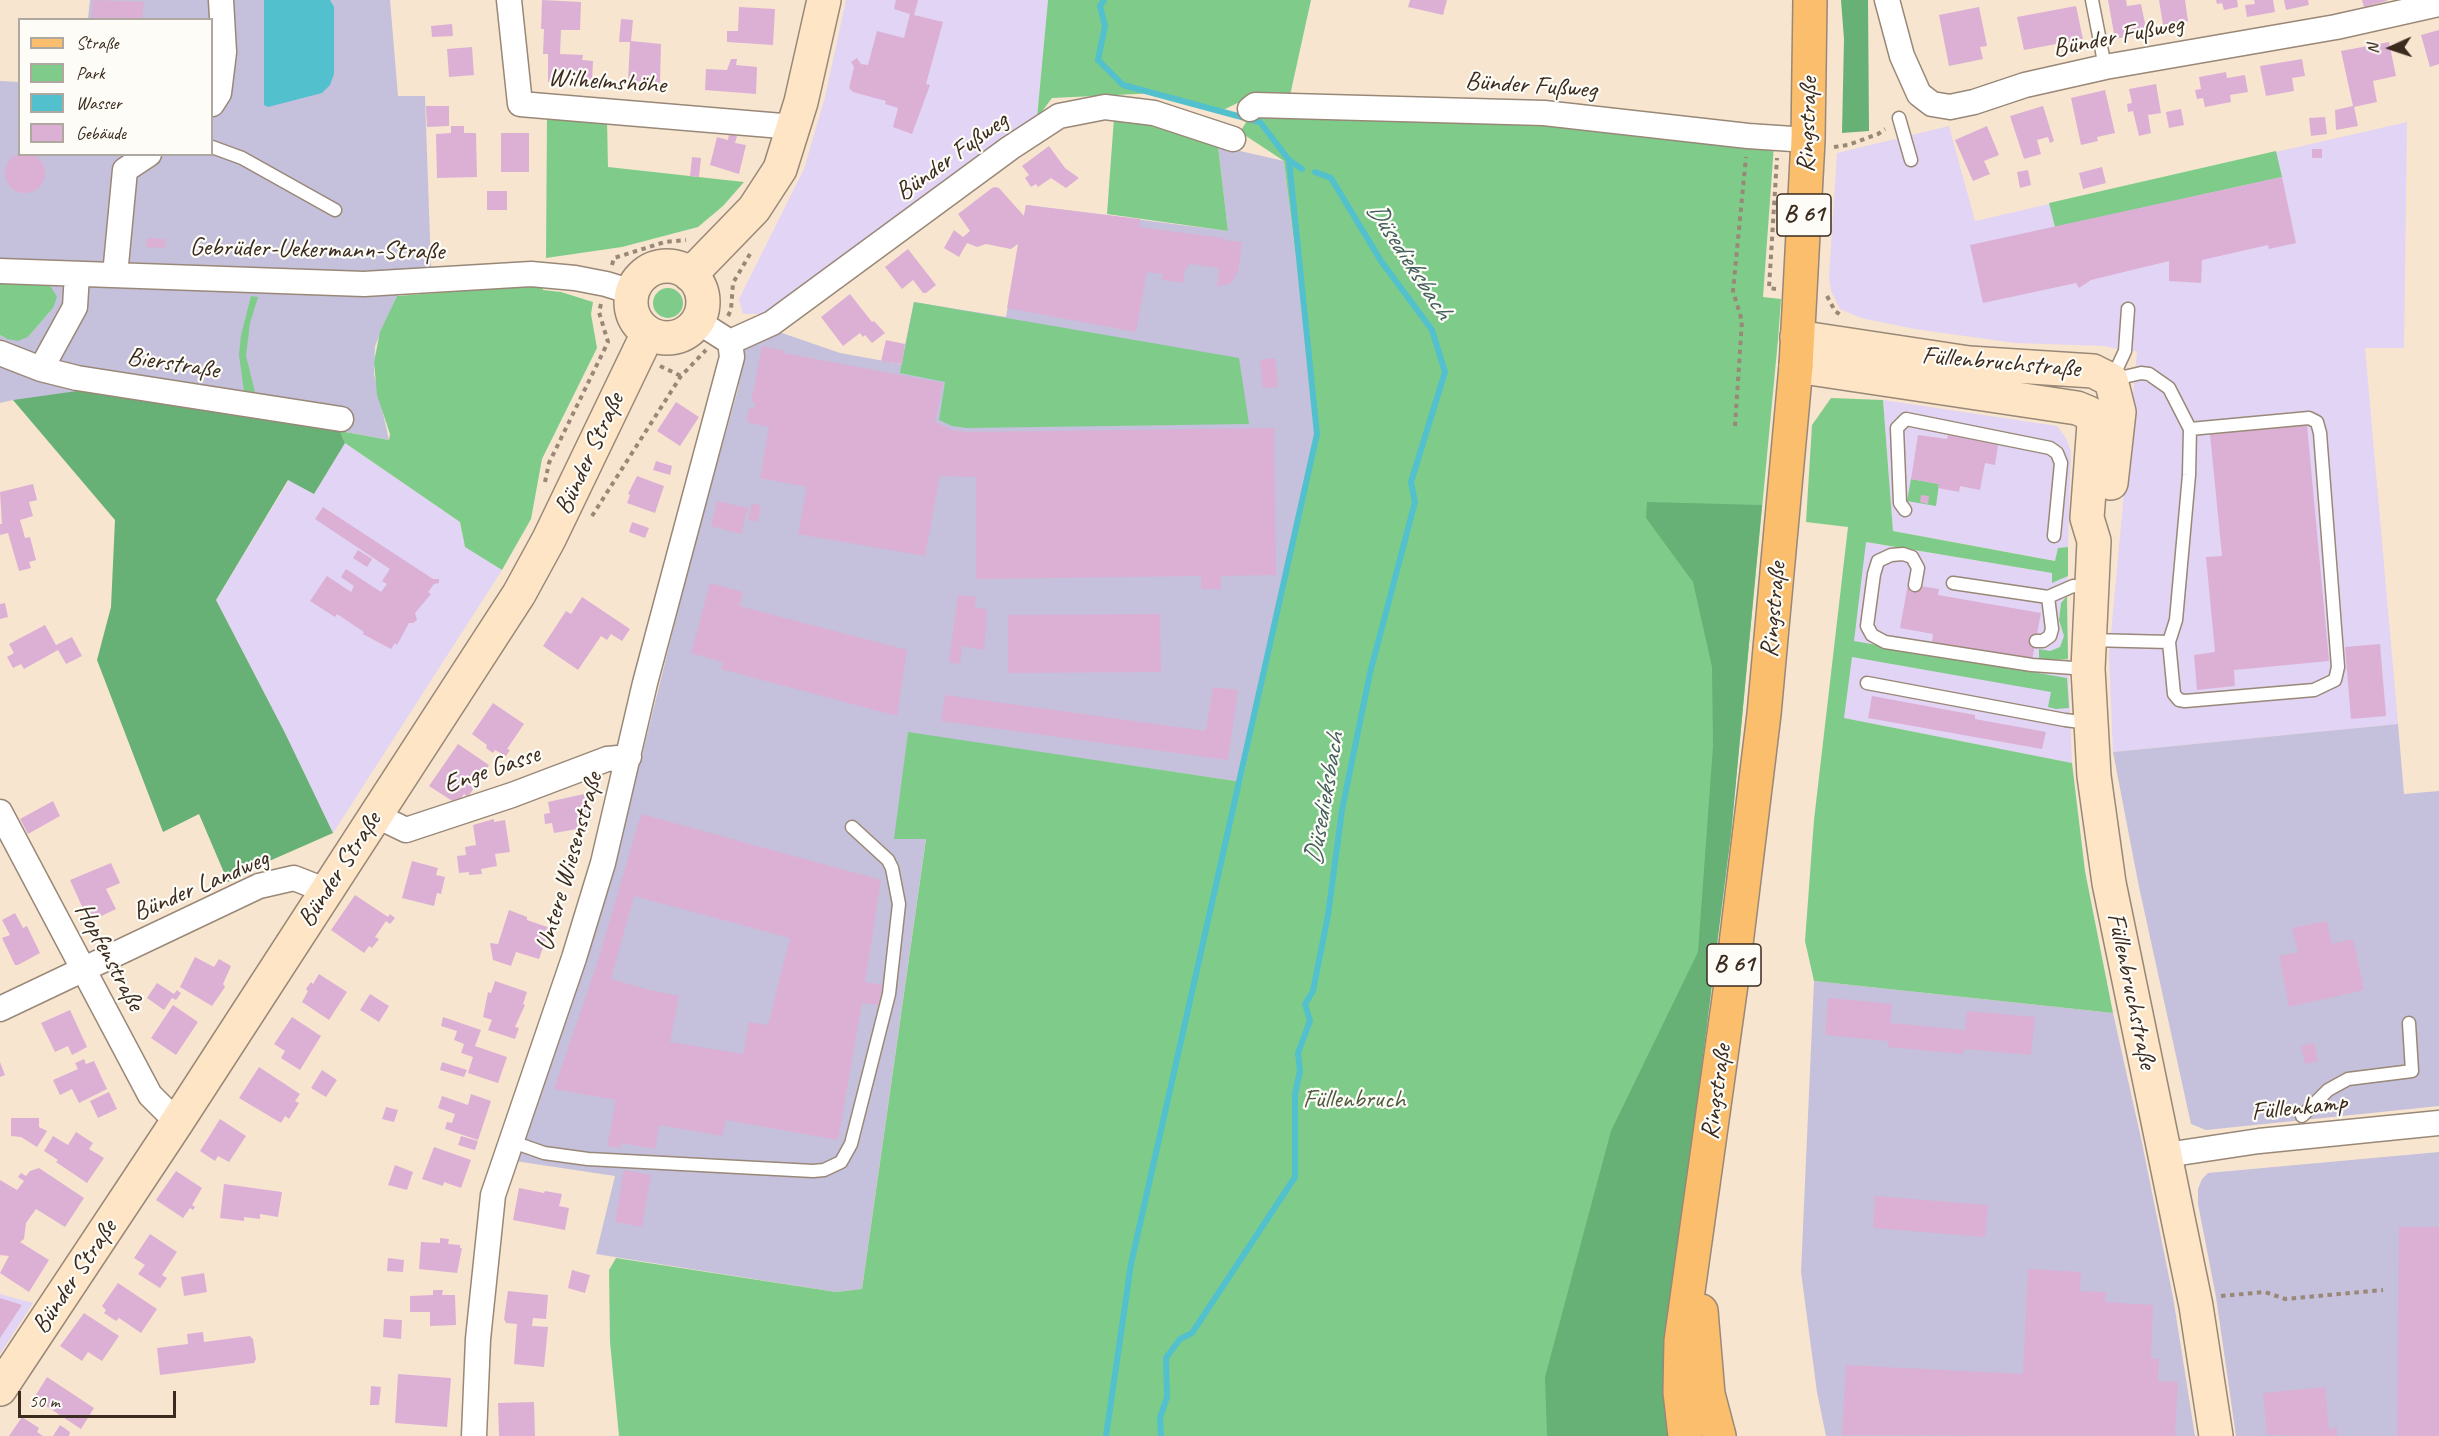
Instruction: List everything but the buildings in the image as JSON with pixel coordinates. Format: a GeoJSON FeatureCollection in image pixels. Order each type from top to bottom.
{"type":"FeatureCollection","features":[{"type":"Feature","properties":{"kind":"main road","name":"Ringstraße"},"geometry":{"type":"LineString","coordinates":[[1685,1436],[1680,1392],[1681,1341],[1687,1285],[1700,1216],[1734,966],[1764,714],[1796,351],[1820,143],[1810,0]]}},
{"type":"Feature","properties":{"kind":"main road","name":"Ringstraße"},"geometry":{"type":"LineString","coordinates":[[1700,1216],[1701,1330],[1708,1394],[1719,1436]]}},
{"type":"Feature","properties":{"kind":"street"},"geometry":{"type":"LineString","coordinates":[[213,102],[219,93],[224,52],[221,0]]}},
{"type":"Feature","properties":{"kind":"street","name":"Wilhelmshöhe"},"geometry":{"type":"LineString","coordinates":[[510,0],[520,104],[794,127]]}},
{"type":"Feature","properties":{"kind":"street"},"geometry":{"type":"LineString","coordinates":[[690,275],[754,209],[780,169],[794,127],[824,0]]}},
{"type":"Feature","properties":{"kind":"street","name":"Bünder Fußweg"},"geometry":{"type":"LineString","coordinates":[[1887,0],[1902,56],[1919,94],[1932,104],[1950,107],[1974,102],[2025,85],[2105,67],[2336,27],[2439,4]]}},
{"type":"Feature","properties":{"kind":"street","name":"Bünder Fußweg"},"geometry":{"type":"LineString","coordinates":[[1250,109],[1255,105],[1544,113],[1820,143]]}},
{"type":"Feature","properties":{"kind":"street","name":"Bünder Fußweg"},"geometry":{"type":"LineString","coordinates":[[714,332],[772,323],[1011,148],[1059,116],[1105,107],[1155,113],[1233,139]]}},
{"type":"Feature","properties":{"kind":"street"},"geometry":{"type":"LineString","coordinates":[[115,275],[126,170],[146,156]]}},
{"type":"Feature","properties":{"kind":"street"},"geometry":{"type":"LineString","coordinates":[[664,266],[678,268],[690,275],[698,285],[702,297],[702,309],[714,332],[688,331],[675,337],[662,338],[648,333],[637,322],[619,288],[639,279],[650,270],[664,266]]}},
{"type":"Feature","properties":{"kind":"street","name":"Gebrüder-Uekermann-Straße"},"geometry":{"type":"LineString","coordinates":[[0,271],[364,285],[531,274],[575,278],[619,288]]}},
{"type":"Feature","properties":{"kind":"street"},"geometry":{"type":"LineString","coordinates":[[41,369],[75,307],[77,274]]}},
{"type":"Feature","properties":{"kind":"street","name":"Untere Wiesenstraße"},"geometry":{"type":"LineString","coordinates":[[474,1436],[478,1339],[493,1195],[577,947],[615,816],[645,683],[732,357],[714,332]]}},
{"type":"Feature","properties":{"kind":"street","name":"Bünder Straße"},"geometry":{"type":"LineString","coordinates":[[0,1389],[177,1122],[519,594],[549,539],[648,333]]}},
{"type":"Feature","properties":{"kind":"street","name":"Füllenbruchstraße"},"geometry":{"type":"LineString","coordinates":[[1796,351],[2093,371],[2111,380],[2119,412],[2108,518],[2094,541]]}},
{"type":"Feature","properties":{"kind":"street","name":"Füllenbruchstraße"},"geometry":{"type":"LineString","coordinates":[[1796,351],[2077,408],[2089,413],[2094,424],[2087,518],[2094,541],[2088,654],[2094,776],[2109,883],[2196,1306],[2216,1436]]}},
{"type":"Feature","properties":{"kind":"street","name":"Bierstraße"},"geometry":{"type":"LineString","coordinates":[[0,353],[41,369],[77,378],[341,419]]}},
{"type":"Feature","properties":{"kind":"street"},"geometry":{"type":"LineString","coordinates":[[2089,413],[2111,380]]}},
{"type":"Feature","properties":{"kind":"street","name":"Enge Gasse"},"geometry":{"type":"LineString","coordinates":[[375,815],[406,830],[512,795],[607,759],[629,757]]}},
{"type":"Feature","properties":{"kind":"street","name":"Hopfenstraße"},"geometry":{"type":"LineString","coordinates":[[0,812],[150,1095],[177,1122]]}},
{"type":"Feature","properties":{"kind":"street","name":"Bünder Landweg"},"geometry":{"type":"LineString","coordinates":[[0,1008],[259,886],[294,878],[327,891]]}},
{"type":"Feature","properties":{"kind":"street","name":"Füllenkamp"},"geometry":{"type":"LineString","coordinates":[[2166,1155],[2259,1141],[2439,1123]]}},
{"type":"Feature","properties":{"kind":"lane"},"geometry":{"type":"LineString","coordinates":[[2092,0],[2105,67]]}},
{"type":"Feature","properties":{"kind":"lane"},"geometry":{"type":"LineString","coordinates":[[1899,118],[1911,160]]}},
{"type":"Feature","properties":{"kind":"lane"},"geometry":{"type":"LineString","coordinates":[[213,147],[242,158],[335,210]]}},
{"type":"Feature","properties":{"kind":"lane"},"geometry":{"type":"LineString","coordinates":[[2111,380],[2125,351],[2128,309]]}},
{"type":"Feature","properties":{"kind":"lane"},"geometry":{"type":"LineString","coordinates":[[2111,380],[2149,374],[2169,388],[2190,429],[2189,475],[2176,620],[2169,642],[2175,694],[2179,700],[2314,690],[2335,680],[2338,667],[2320,433],[2317,422],[2309,418],[2190,429]]}},
{"type":"Feature","properties":{"kind":"lane"},"geometry":{"type":"LineString","coordinates":[[1905,510],[1900,503],[1897,428],[1906,419],[2050,448],[2057,453],[2061,463],[2054,536]]}},
{"type":"Feature","properties":{"kind":"lane"},"geometry":{"type":"LineString","coordinates":[[1915,585],[1918,568],[1912,556],[1891,555],[1878,561],[1867,626],[1872,635],[1885,642],[2032,665],[2169,642]]}},
{"type":"Feature","properties":{"kind":"lane"},"geometry":{"type":"LineString","coordinates":[[1953,584],[2048,597],[2073,586],[2091,588]]}},
{"type":"Feature","properties":{"kind":"lane"},"geometry":{"type":"LineString","coordinates":[[2036,641],[2043,641],[2050,636],[2052,629],[2048,597]]}},
{"type":"Feature","properties":{"kind":"lane"},"geometry":{"type":"LineString","coordinates":[[1867,683],[2091,723]]}},
{"type":"Feature","properties":{"kind":"lane"},"geometry":{"type":"LineString","coordinates":[[510,1141],[544,1153],[588,1159],[813,1171],[824,1170],[841,1162],[851,1144],[889,994],[899,904],[892,868],[888,860],[852,827]]}},
{"type":"Feature","properties":{"kind":"lane"},"geometry":{"type":"LineString","coordinates":[[2302,1116],[2328,1090],[2348,1079],[2412,1071],[2409,1023]]}},
{"type":"Feature","properties":{"kind":"path"},"geometry":{"type":"LineString","coordinates":[[1820,143],[1848,145],[1878,134],[1899,118]]}},
{"type":"Feature","properties":{"kind":"path"},"geometry":{"type":"LineString","coordinates":[[1735,426],[1742,321],[1733,291],[1748,136]]}},
{"type":"Feature","properties":{"kind":"path"},"geometry":{"type":"LineString","coordinates":[[608,342],[599,312],[619,288],[614,258],[664,242],[690,240]]}},
{"type":"Feature","properties":{"kind":"path"},"geometry":{"type":"LineString","coordinates":[[681,376],[703,356],[714,332]]}},
{"type":"Feature","properties":{"kind":"path"},"geometry":{"type":"LineString","coordinates":[[2196,1306],[2216,1297],[2265,1292],[2285,1299],[2384,1290]]}},
{"type":"Feature","properties":{"kind":"shaded area"},"geometry":{"type":"Polygon","coordinates":[[[90,0],[390,0],[398,96],[425,96],[431,267],[397,296],[375,346],[374,374],[389,440],[340,431],[13,400],[0,403],[0,335],[7,339],[28,337],[53,308],[0,282],[0,81],[18,82],[18,156],[213,156],[213,18],[88,18],[90,0]]]}},
{"type":"Feature","properties":{"kind":"shaded area"},"geometry":{"type":"Polygon","coordinates":[[[846,0],[1048,0],[1037,118],[779,305],[762,314],[743,314],[739,299],[804,169],[825,97],[846,0]]]}},
{"type":"Feature","properties":{"kind":"shaded area"},"geometry":{"type":"Polygon","coordinates":[[[2407,122],[2404,348],[2365,348],[2398,724],[2113,752],[2109,655],[2137,351],[2125,351],[2105,346],[2015,343],[1915,329],[1861,318],[1840,309],[1831,291],[1829,277],[1837,153],[1949,126],[1975,221],[2407,122]]]}},
{"type":"Feature","properties":{"kind":"shaded area"},"geometry":{"type":"Polygon","coordinates":[[[1218,146],[1284,161],[1318,434],[1242,782],[908,733],[895,839],[926,838],[862,1289],[836,1292],[596,1254],[615,1176],[515,1161],[582,969],[642,755],[693,550],[738,389],[746,341],[779,332],[840,353],[901,364],[914,302],[1006,317],[1026,205],[1228,231],[1218,146]]]}},
{"type":"Feature","properties":{"kind":"shaded area"},"geometry":{"type":"Polygon","coordinates":[[[1883,400],[2057,426],[2066,438],[2071,451],[2068,547],[2058,548],[2056,561],[1893,531],[1883,400]]]}},
{"type":"Feature","properties":{"kind":"shaded area"},"geometry":{"type":"Polygon","coordinates":[[[345,443],[460,522],[465,547],[502,570],[333,833],[285,733],[216,600],[289,480],[314,494],[345,443]]]}},
{"type":"Feature","properties":{"kind":"shaded area"},"geometry":{"type":"Polygon","coordinates":[[[1865,542],[2052,573],[2052,583],[2068,576],[2067,596],[2061,603],[2059,620],[2064,636],[2060,647],[2050,651],[2053,661],[2068,659],[2072,763],[1843,718],[1865,542]]]}},
{"type":"Feature","properties":{"kind":"shaded area"},"geometry":{"type":"Polygon","coordinates":[[[2398,724],[2404,794],[2439,791],[2439,1106],[2206,1130],[2191,1124],[2139,887],[2113,752],[2398,724]]]}},
{"type":"Feature","properties":{"kind":"shaded area"},"geometry":{"type":"Polygon","coordinates":[[[1814,981],[2113,1013],[2173,1297],[2195,1436],[1826,1436],[1817,1392],[1801,1272],[1814,981]]]}},
{"type":"Feature","properties":{"kind":"shaded area"},"geometry":{"type":"Polygon","coordinates":[[[2439,1152],[2439,1436],[2236,1436],[2216,1297],[2198,1204],[2198,1189],[2202,1179],[2208,1173],[2439,1152]]]}},
{"type":"Feature","properties":{"kind":"shaded area"},"geometry":{"type":"Polygon","coordinates":[[[0,1294],[33,1303],[0,1354],[0,1294]]]}},
{"type":"Feature","properties":{"kind":"green space"},"geometry":{"type":"Polygon","coordinates":[[[1048,0],[1311,0],[1289,100],[1254,95],[1219,112],[1158,93],[1052,98],[1037,118],[1048,0]]]}},
{"type":"Feature","properties":{"kind":"green space"},"geometry":{"type":"Polygon","coordinates":[[[1841,0],[1868,0],[1869,131],[1842,133],[1844,39],[1841,0]]]}},
{"type":"Feature","properties":{"kind":"green space","name":"Füllenbruch"},"geometry":{"type":"Polygon","coordinates":[[[1255,108],[1543,119],[1774,145],[1763,297],[1781,299],[1778,340],[1731,834],[1668,1278],[1676,1436],[619,1436],[610,1342],[609,1270],[616,1258],[836,1292],[862,1289],[926,839],[894,839],[908,732],[1242,782],[1318,434],[1284,161],[1240,132],[1255,108]]]}},
{"type":"Feature","properties":{"kind":"green space"},"geometry":{"type":"Polygon","coordinates":[[[547,117],[607,120],[608,167],[744,182],[723,206],[698,227],[622,247],[546,258],[547,117]]]}},
{"type":"Feature","properties":{"kind":"green space"},"geometry":{"type":"Polygon","coordinates":[[[1114,118],[1137,121],[1218,146],[1228,231],[1107,214],[1114,118]]]}},
{"type":"Feature","properties":{"kind":"green space"},"geometry":{"type":"Polygon","coordinates":[[[2276,151],[2282,177],[2055,227],[2049,203],[2276,151]]]}},
{"type":"Feature","properties":{"kind":"green space"},"geometry":{"type":"Polygon","coordinates":[[[0,282],[48,282],[57,297],[53,308],[28,337],[18,341],[0,335],[0,282]]]}},
{"type":"Feature","properties":{"kind":"green space"},"geometry":{"type":"Polygon","coordinates":[[[525,286],[542,287],[543,290],[561,292],[593,302],[591,314],[597,348],[542,459],[531,519],[502,570],[465,547],[460,522],[345,443],[340,431],[389,440],[390,434],[377,395],[374,362],[380,332],[397,296],[525,286]]]}},
{"type":"Feature","properties":{"kind":"green space"},"geometry":{"type":"Polygon","coordinates":[[[668,288],[679,292],[683,303],[679,314],[668,318],[657,314],[653,303],[657,292],[668,288]]]}},
{"type":"Feature","properties":{"kind":"green space"},"geometry":{"type":"Polygon","coordinates":[[[251,296],[258,297],[250,323],[246,356],[255,392],[244,391],[239,355],[241,335],[251,296]]]}},
{"type":"Feature","properties":{"kind":"green space"},"geometry":{"type":"Polygon","coordinates":[[[914,302],[1239,358],[1249,424],[967,428],[952,426],[939,420],[945,382],[900,373],[914,302]]]}},
{"type":"Feature","properties":{"kind":"green space"},"geometry":{"type":"Polygon","coordinates":[[[77,391],[340,431],[345,443],[314,494],[288,480],[216,600],[285,733],[333,833],[228,882],[199,814],[163,832],[97,660],[111,607],[115,520],[13,400],[77,391]]]}},
{"type":"Feature","properties":{"kind":"green space"},"geometry":{"type":"Polygon","coordinates":[[[1831,398],[1883,400],[1893,531],[2055,561],[2058,548],[2068,547],[2068,576],[2052,583],[2052,573],[1866,542],[1854,641],[2067,678],[2069,708],[2048,707],[2051,692],[1852,657],[1844,718],[2072,763],[2085,871],[2113,1013],[1814,981],[1805,941],[1814,820],[1848,527],[1806,522],[1812,425],[1831,398]]]}},
{"type":"Feature","properties":{"kind":"green space"},"geometry":{"type":"Polygon","coordinates":[[[1911,479],[1939,484],[1936,506],[1907,501],[1911,479]]]}},
{"type":"Feature","properties":{"kind":"green space"},"geometry":{"type":"Polygon","coordinates":[[[1647,502],[1762,505],[1731,834],[1675,1280],[1677,1436],[1547,1436],[1545,1377],[1611,1131],[1698,952],[1713,746],[1712,667],[1693,582],[1646,518],[1647,502]]]}},
{"type":"Feature","properties":{"kind":"green space"},"geometry":{"type":"Polygon","coordinates":[[[2067,596],[2068,659],[2039,661],[2039,649],[2050,651],[2060,647],[2064,636],[2059,620],[2061,603],[2067,596]]]}},
{"type":"Feature","properties":{"kind":"water"},"geometry":{"type":"Polygon","coordinates":[[[264,0],[330,0],[334,7],[334,74],[330,85],[322,93],[268,107],[264,105],[264,0]]]}},
{"type":"Feature","properties":{"kind":"waterway","name":"Düsedieksbach"},"geometry":{"type":"LineString","coordinates":[[1104,0],[1100,6],[1105,26],[1098,60],[1123,85],[1260,122],[1289,160],[1302,169]]}},
{"type":"Feature","properties":{"kind":"waterway"},"geometry":{"type":"LineString","coordinates":[[1106,1436],[1131,1264],[1317,434],[1289,160]]}},
{"type":"Feature","properties":{"kind":"waterway","name":"Düsedieksbach"},"geometry":{"type":"LineString","coordinates":[[1161,1436],[1160,1418],[1167,1397],[1166,1358],[1180,1339],[1192,1333],[1295,1177],[1295,1094],[1300,1071],[1298,1053],[1310,1021],[1305,1004],[1313,991],[1328,915],[1342,810],[1370,673],[1415,502],[1411,482],[1445,372],[1432,330],[1381,261],[1331,178],[1315,172]]}}]}
